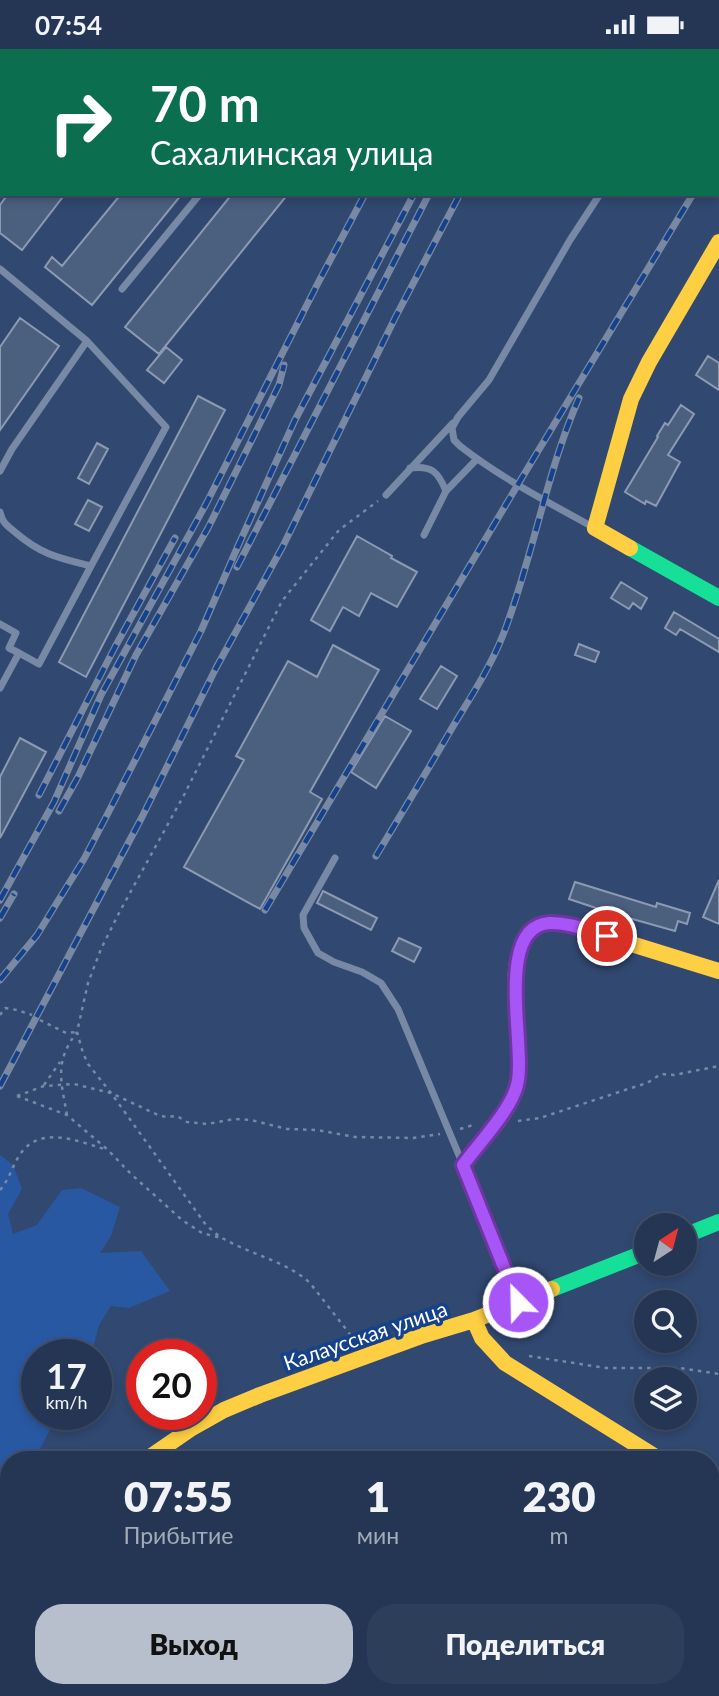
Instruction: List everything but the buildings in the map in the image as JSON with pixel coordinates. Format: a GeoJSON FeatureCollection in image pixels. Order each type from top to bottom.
{"type":"FeatureCollection","features":[{"type":"Feature","properties":{"kind":"street"},"geometry":{"type":"LineString","coordinates":[[719,242],[649,362],[631,399],[595,528],[719,598]]}},
{"type":"Feature","properties":{"kind":"street"},"geometry":{"type":"LineString","coordinates":[[463,1165],[498,1120],[517,1085],[517,957],[528,933],[549,923],[570,925],[719,971]]}},
{"type":"Feature","properties":{"kind":"street"},"geometry":{"type":"LineString","coordinates":[[697,1231],[719,1222]]}},
{"type":"Feature","properties":{"kind":"street","name":"Калаусская улица"},"geometry":{"type":"LineString","coordinates":[[159,1451],[224,1410],[260,1395],[424,1335],[474,1320],[634,1257]]}},
{"type":"Feature","properties":{"kind":"street"},"geometry":{"type":"LineString","coordinates":[[474,1320],[482,1338],[505,1363],[646,1451]]}},
{"type":"Feature","properties":{"kind":"lane"},"geometry":{"type":"LineString","coordinates":[[122,289],[198,196]]}},
{"type":"Feature","properties":{"kind":"lane"},"geometry":{"type":"LineString","coordinates":[[386,495],[489,380],[570,240],[599,196]]}},
{"type":"Feature","properties":{"kind":"lane"},"geometry":{"type":"LineString","coordinates":[[0,269],[87,341],[166,428],[39,664],[9,648],[16,633],[0,624]]}},
{"type":"Feature","properties":{"kind":"lane"},"geometry":{"type":"LineString","coordinates":[[0,471],[12,449],[87,341]]}},
{"type":"Feature","properties":{"kind":"lane"},"geometry":{"type":"LineString","coordinates":[[458,417],[452,428],[454,440],[477,459],[517,486],[595,528]]}},
{"type":"Feature","properties":{"kind":"lane"},"geometry":{"type":"LineString","coordinates":[[424,535],[446,491],[477,459]]}},
{"type":"Feature","properties":{"kind":"lane"},"geometry":{"type":"LineString","coordinates":[[409,468],[422,466],[433,470],[446,491]]}},
{"type":"Feature","properties":{"kind":"lane"},"geometry":{"type":"LineString","coordinates":[[0,512],[2,521],[32,547],[54,557],[92,566]]}},
{"type":"Feature","properties":{"kind":"lane"},"geometry":{"type":"LineString","coordinates":[[0,688],[19,653]]}},
{"type":"Feature","properties":{"kind":"lane"},"geometry":{"type":"LineString","coordinates":[[335,858],[303,915],[304,928],[318,953],[381,983],[398,1009],[518,1302]]}},
{"type":"Feature","properties":{"kind":"path"},"geometry":{"type":"LineString","coordinates":[[44,1086],[77,1033],[88,983],[101,949],[184,795],[282,601],[339,530],[386,495]]}},
{"type":"Feature","properties":{"kind":"path"},"geometry":{"type":"LineString","coordinates":[[0,1015],[5,1008],[32,1015]]}},
{"type":"Feature","properties":{"kind":"path"},"geometry":{"type":"LineString","coordinates":[[40,1020],[66,1033],[77,1033]]}},
{"type":"Feature","properties":{"kind":"path"},"geometry":{"type":"LineString","coordinates":[[77,1033],[88,1063],[206,1225],[222,1238]]}},
{"type":"Feature","properties":{"kind":"path"},"geometry":{"type":"LineString","coordinates":[[62,1059],[66,1115]]}},
{"type":"Feature","properties":{"kind":"path"},"geometry":{"type":"LineString","coordinates":[[498,1120],[540,1118],[647,1083],[661,1074],[674,1075],[719,1066]]}},
{"type":"Feature","properties":{"kind":"path"},"geometry":{"type":"LineString","coordinates":[[367,1355],[302,1276],[222,1238],[202,1233],[182,1220],[66,1115],[17,1096],[44,1086],[82,1086],[111,1093],[158,1115],[177,1116],[187,1122],[207,1124],[234,1119],[251,1120],[287,1129],[317,1130],[355,1137],[428,1137],[474,1125]]}},
{"type":"Feature","properties":{"kind":"path"},"geometry":{"type":"LineString","coordinates":[[0,1190],[20,1154],[34,1141],[47,1137],[76,1140],[107,1150]]}},
{"type":"Feature","properties":{"kind":"path"},"geometry":{"type":"LineString","coordinates":[[519,1355],[606,1368],[680,1368],[719,1374]]}},
{"type":"Feature","properties":{"kind":"shaded area"},"geometry":{"type":"Polygon","coordinates":[[[0,1155],[13,1165],[22,1189],[8,1214],[13,1234],[37,1225],[62,1190],[81,1188],[120,1207],[111,1236],[100,1253],[141,1251],[170,1291],[129,1308],[111,1306],[99,1325],[95,1339],[21,1339],[21,1430],[50,1430],[39,1451],[0,1451],[0,1155]]]}},
{"type":"Feature","properties":{"kind":"railway"},"geometry":{"type":"LineString","coordinates":[[0,900],[54,802],[101,695],[206,504],[364,196]]}},
{"type":"Feature","properties":{"kind":"railway"},"geometry":{"type":"LineString","coordinates":[[0,980],[37,935],[84,859],[201,631],[295,420],[413,196]]}},
{"type":"Feature","properties":{"kind":"railway"},"geometry":{"type":"LineString","coordinates":[[237,567],[428,196]]}},
{"type":"Feature","properties":{"kind":"railway"},"geometry":{"type":"LineString","coordinates":[[0,1086],[142,817],[216,668],[283,546],[395,318],[459,196]]}},
{"type":"Feature","properties":{"kind":"railway"},"geometry":{"type":"LineString","coordinates":[[265,910],[692,196]]}},
{"type":"Feature","properties":{"kind":"railway"},"geometry":{"type":"LineString","coordinates":[[59,811],[136,655],[208,528],[279,385],[284,365]]}},
{"type":"Feature","properties":{"kind":"railway"},"geometry":{"type":"LineString","coordinates":[[376,856],[498,647],[514,606],[557,456],[579,398]]}},
{"type":"Feature","properties":{"kind":"railway"},"geometry":{"type":"LineString","coordinates":[[39,795],[175,538]]}},
{"type":"Feature","properties":{"kind":"railway"},"geometry":{"type":"LineString","coordinates":[[0,918],[14,894]]}},
{"type":"Feature","properties":{"kind":"traffic: fast"},"geometry":{"type":"LineString","coordinates":[[630,548],[719,598]]}},
{"type":"Feature","properties":{"kind":"traffic: fast"},"geometry":{"type":"LineString","coordinates":[[697,1231],[719,1222]]}},
{"type":"Feature","properties":{"kind":"traffic: fast"},"geometry":{"type":"LineString","coordinates":[[552,1289],[634,1257]]}},
{"type":"Feature","properties":{"kind":"traffic: slow"},"geometry":{"type":"LineString","coordinates":[[630,548],[595,528],[631,399],[649,362],[719,242]]}},
{"type":"Feature","properties":{"kind":"traffic: slow"},"geometry":{"type":"LineString","coordinates":[[463,1165],[508,1107],[517,1085],[518,955],[525,938],[538,926],[549,923],[570,925],[719,971]]}},
{"type":"Feature","properties":{"kind":"traffic: slow"},"geometry":{"type":"LineString","coordinates":[[159,1451],[224,1410],[260,1395],[424,1335],[474,1320],[552,1289]]}},
{"type":"Feature","properties":{"kind":"traffic: slow"},"geometry":{"type":"LineString","coordinates":[[474,1320],[482,1338],[505,1363],[646,1451]]}},
{"type":"Feature","properties":{"kind":"route"},"geometry":{"type":"LineString","coordinates":[[518,1302],[463,1165],[501,1117],[517,1085],[517,957],[528,933],[549,923],[570,925],[607,936]]}}]}
